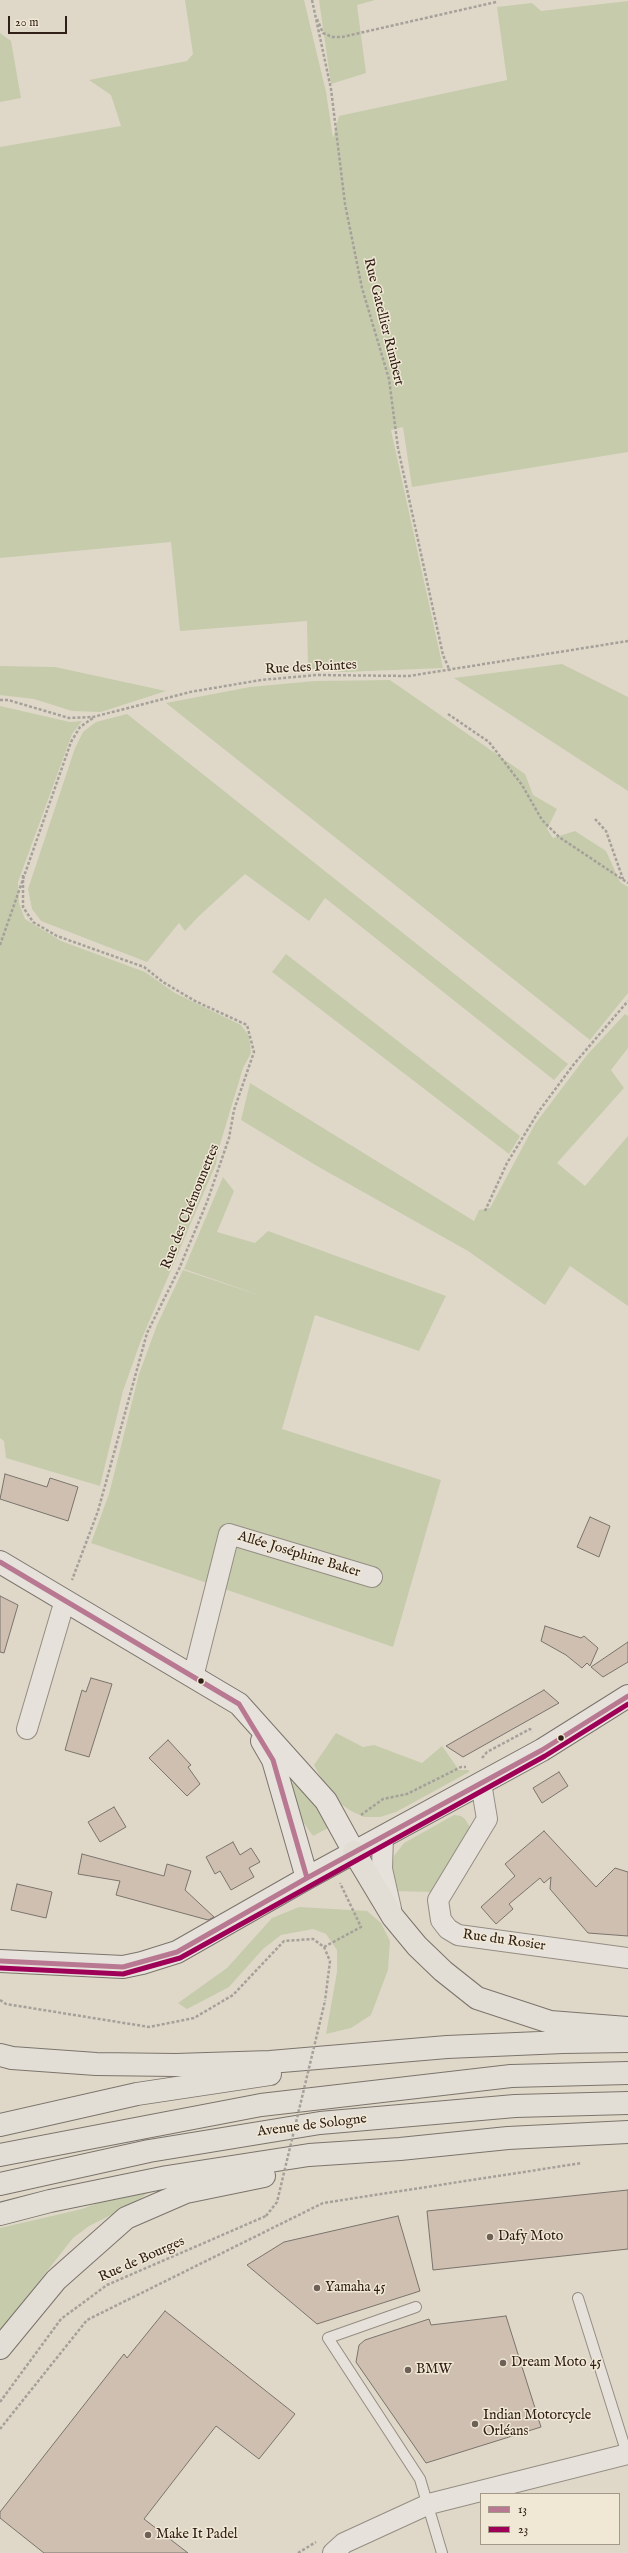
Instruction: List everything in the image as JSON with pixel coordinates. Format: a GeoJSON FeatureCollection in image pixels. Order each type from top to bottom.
{"type":"FeatureCollection","features":[{"type":"Feature","properties":{"kind":"main road"},"geometry":{"type":"LineString","coordinates":[[0,1562],[239,1704],[326,1801],[354,1852],[393,1917],[430,1960],[477,1998],[550,2022],[628,2029]]}},
{"type":"Feature","properties":{"kind":"main road"},"geometry":{"type":"LineString","coordinates":[[0,1961],[122,1967],[142,1964],[177,1952],[307,1878],[383,1837],[476,1771],[542,1750],[628,1696]]}},
{"type":"Feature","properties":{"kind":"main road"},"geometry":{"type":"LineString","coordinates":[[239,1704],[273,1760],[307,1878]]}},
{"type":"Feature","properties":{"kind":"main road"},"geometry":{"type":"LineString","coordinates":[[0,2055],[12,2058],[96,2064],[176,2065],[270,2062],[447,2047],[628,2041]]}},
{"type":"Feature","properties":{"kind":"main road"},"geometry":{"type":"LineString","coordinates":[[0,2125],[137,2094],[447,2047]]}},
{"type":"Feature","properties":{"kind":"main road","name":"Avenue de Sologne"},"geometry":{"type":"LineString","coordinates":[[0,2154],[261,2105],[511,2076],[628,2073]]}},
{"type":"Feature","properties":{"kind":"main road","name":"Avenue de Sologne"},"geometry":{"type":"LineString","coordinates":[[0,2184],[149,2151],[320,2123],[515,2106],[628,2103]]}},
{"type":"Feature","properties":{"kind":"main road"},"geometry":{"type":"LineString","coordinates":[[0,2214],[50,2201],[167,2177],[309,2155],[400,2149],[508,2138],[628,2132]]}},
{"type":"Feature","properties":{"kind":"main road"},"geometry":{"type":"LineString","coordinates":[[0,2348],[56,2280],[126,2218],[186,2192],[400,2149]]}},
{"type":"Feature","properties":{"kind":"street","name":"Allée Joséphine Baker"},"geometry":{"type":"LineString","coordinates":[[193,1676],[229,1534],[372,1577]]}},
{"type":"Feature","properties":{"kind":"street"},"geometry":{"type":"LineString","coordinates":[[27,1729],[65,1600]]}},
{"type":"Feature","properties":{"kind":"street","name":"Rue du Rosier"},"geometry":{"type":"LineString","coordinates":[[476,1771],[487,1819],[438,1900],[441,1920],[448,1929],[458,1935],[628,1958]]}},
{"type":"Feature","properties":{"kind":"street"},"geometry":{"type":"LineString","coordinates":[[383,1837],[382,1869],[393,1917]]}},
{"type":"Feature","properties":{"kind":"street"},"geometry":{"type":"LineString","coordinates":[[333,2553],[344,2543],[429,2504],[627,2454]]}},
{"type":"Feature","properties":{"kind":"lane"},"geometry":{"type":"LineString","coordinates":[[578,2298],[627,2454]]}},
{"type":"Feature","properties":{"kind":"lane"},"geometry":{"type":"LineString","coordinates":[[416,2307],[328,2338],[420,2479],[429,2504],[442,2553]]}},
{"type":"Feature","properties":{"kind":"path","name":"Rue Gatellier Rimbert"},"geometry":{"type":"LineString","coordinates":[[312,0],[331,89],[345,204],[362,288],[390,379],[398,448],[443,655],[450,671]]}},
{"type":"Feature","properties":{"kind":"path"},"geometry":{"type":"LineString","coordinates":[[314,11],[323,33],[337,37],[390,27],[496,2]]}},
{"type":"Feature","properties":{"kind":"path","name":"Rue des Pointes"},"geometry":{"type":"LineString","coordinates":[[0,700],[8,700],[69,718],[93,717],[190,692],[261,680],[317,675],[409,676],[450,671],[628,641]]}},
{"type":"Feature","properties":{"kind":"path"},"geometry":{"type":"LineString","coordinates":[[448,714],[489,742],[522,785],[542,820],[559,837],[628,883]]}},
{"type":"Feature","properties":{"kind":"path"},"geometry":{"type":"LineString","coordinates":[[0,945],[23,875],[71,742],[80,727],[93,717]]}},
{"type":"Feature","properties":{"kind":"path"},"geometry":{"type":"LineString","coordinates":[[595,819],[606,831],[624,880]]}},
{"type":"Feature","properties":{"kind":"path","name":"Rue des Chémounettes"},"geometry":{"type":"LineString","coordinates":[[23,875],[23,907],[33,922],[57,936],[144,967],[163,982],[195,1001],[247,1025],[254,1052],[234,1110],[229,1138],[207,1202],[178,1269],[147,1333],[98,1511],[65,1600]]}},
{"type":"Feature","properties":{"kind":"path"},"geometry":{"type":"LineString","coordinates":[[485,1211],[507,1163],[539,1111],[574,1064],[628,1001]]}},
{"type":"Feature","properties":{"kind":"path"},"geometry":{"type":"LineString","coordinates":[[361,1815],[383,1799],[407,1794],[461,1767],[476,1771],[487,1752],[530,1728],[536,1738]]}},
{"type":"Feature","properties":{"kind":"path"},"geometry":{"type":"LineString","coordinates":[[0,2000],[6,2004],[149,2027],[194,2018],[233,1995],[284,1941],[313,1939],[324,1947],[361,1927],[338,1879]]}},
{"type":"Feature","properties":{"kind":"path","name":"Rue de Bourges"},"geometry":{"type":"LineString","coordinates":[[0,2402],[61,2319],[107,2285],[266,2216],[278,2202],[325,2001],[330,1961],[324,1947]]}},
{"type":"Feature","properties":{"kind":"path"},"geometry":{"type":"LineString","coordinates":[[0,2430],[87,2320],[323,2203],[582,2163]]}},
{"type":"Feature","properties":{"kind":"green space"},"geometry":{"type":"Polygon","coordinates":[[[185,0],[304,0],[326,92],[333,138],[339,116],[507,80],[497,7],[532,3],[541,11],[628,1],[628,452],[412,487],[403,427],[391,430],[443,668],[344,672],[308,669],[307,621],[180,631],[171,542],[0,558],[0,147],[121,126],[111,95],[89,80],[187,61],[193,54],[185,0]]]}},
{"type":"Feature","properties":{"kind":"green space"},"geometry":{"type":"Polygon","coordinates":[[[319,0],[375,0],[357,5],[366,73],[331,84],[319,0]]]}},
{"type":"Feature","properties":{"kind":"green space"},"geometry":{"type":"Polygon","coordinates":[[[0,33],[11,41],[21,98],[0,102],[0,33]]]}},
{"type":"Feature","properties":{"kind":"green space"},"geometry":{"type":"Polygon","coordinates":[[[562,664],[628,697],[628,791],[454,678],[562,664]]]}},
{"type":"Feature","properties":{"kind":"green space"},"geometry":{"type":"Polygon","coordinates":[[[0,666],[55,667],[166,691],[101,712],[72,711],[34,699],[0,695],[0,666]]]}},
{"type":"Feature","properties":{"kind":"green space"},"geometry":{"type":"Polygon","coordinates":[[[390,680],[525,774],[533,795],[557,809],[547,829],[553,838],[575,831],[606,851],[620,882],[628,887],[628,993],[590,1040],[166,703],[250,687],[315,681],[390,680]]]}},
{"type":"Feature","properties":{"kind":"green space"},"geometry":{"type":"Polygon","coordinates":[[[0,706],[70,722],[82,721],[72,734],[18,882],[19,903],[25,919],[61,941],[145,972],[175,993],[241,1025],[249,1036],[251,1053],[243,1068],[219,1148],[216,1164],[140,1343],[123,1391],[100,1486],[6,1458],[4,1441],[0,1438],[0,706]]]}},
{"type":"Feature","properties":{"kind":"green space"},"geometry":{"type":"Polygon","coordinates":[[[127,714],[568,1064],[554,1080],[325,898],[309,921],[245,874],[199,916],[185,931],[179,923],[147,962],[41,921],[32,909],[28,889],[75,748],[83,732],[96,722],[127,714]]]}},
{"type":"Feature","properties":{"kind":"green space"},"geometry":{"type":"Polygon","coordinates":[[[286,954],[520,1136],[509,1154],[272,972],[286,954]]]}},
{"type":"Feature","properties":{"kind":"green space"},"geometry":{"type":"Polygon","coordinates":[[[625,1014],[628,1016],[628,1048],[611,1070],[624,1088],[557,1163],[585,1186],[628,1136],[628,1306],[570,1266],[545,1305],[468,1251],[317,1166],[241,1120],[250,1083],[474,1221],[479,1210],[490,1208],[535,1124],[587,1055],[625,1014]]]}},
{"type":"Feature","properties":{"kind":"green space"},"geometry":{"type":"Polygon","coordinates":[[[223,1177],[234,1191],[217,1232],[255,1243],[268,1231],[446,1296],[419,1351],[315,1315],[282,1429],[441,1480],[393,1647],[91,1543],[109,1494],[139,1374],[157,1325],[183,1270],[265,1297],[184,1269],[223,1177]]]}},
{"type":"Feature","properties":{"kind":"green space"},"geometry":{"type":"Polygon","coordinates":[[[336,1733],[363,1747],[374,1745],[422,1763],[442,1746],[459,1770],[469,1770],[469,1772],[396,1812],[380,1817],[364,1817],[351,1811],[332,1798],[314,1765],[336,1733]]]}},
{"type":"Feature","properties":{"kind":"green space"},"geometry":{"type":"Polygon","coordinates":[[[294,1779],[319,1808],[328,1828],[313,1836],[301,1819],[292,1784],[294,1779]]]}},
{"type":"Feature","properties":{"kind":"green space"},"geometry":{"type":"Polygon","coordinates":[[[454,1815],[461,1816],[465,1819],[471,1829],[433,1892],[394,1891],[391,1874],[394,1856],[404,1843],[454,1815]]]}},
{"type":"Feature","properties":{"kind":"green space"},"geometry":{"type":"Polygon","coordinates":[[[299,1907],[367,1911],[381,1923],[390,1941],[388,1970],[371,2015],[351,2028],[326,2034],[337,1972],[337,1950],[326,1934],[313,1929],[281,1935],[263,1949],[229,1987],[187,2009],[178,2003],[227,1968],[272,1918],[299,1907]]]}},
{"type":"Feature","properties":{"kind":"green space"},"geometry":{"type":"Polygon","coordinates":[[[151,2191],[129,2206],[89,2226],[73,2238],[0,2331],[0,2228],[82,2209],[113,2197],[151,2191]]]}},
{"type":"Feature","properties":{"kind":"building"},"geometry":{"type":"Polygon","coordinates":[[[5,1474],[47,1487],[50,1478],[78,1487],[68,1521],[0,1499],[5,1474]]]}},
{"type":"Feature","properties":{"kind":"building"},"geometry":{"type":"Polygon","coordinates":[[[590,1517],[610,1526],[599,1557],[577,1547],[590,1517]]]}},
{"type":"Feature","properties":{"kind":"building"},"geometry":{"type":"Polygon","coordinates":[[[0,1596],[18,1605],[4,1653],[0,1652],[0,1596]]]}},
{"type":"Feature","properties":{"kind":"building"},"geometry":{"type":"Polygon","coordinates":[[[545,1626],[581,1638],[584,1636],[598,1648],[590,1666],[587,1663],[582,1668],[566,1655],[541,1641],[545,1626]]]}},
{"type":"Feature","properties":{"kind":"building"},"geometry":{"type":"Polygon","coordinates":[[[628,1642],[628,1662],[603,1677],[591,1667],[628,1642]]]}},
{"type":"Feature","properties":{"kind":"building"},"geometry":{"type":"Polygon","coordinates":[[[91,1678],[112,1684],[89,1757],[65,1750],[82,1690],[86,1692],[91,1678]]]}},
{"type":"Feature","properties":{"kind":"building"},"geometry":{"type":"Polygon","coordinates":[[[544,1690],[559,1703],[463,1757],[446,1746],[544,1690]]]}},
{"type":"Feature","properties":{"kind":"building"},"geometry":{"type":"Polygon","coordinates":[[[168,1740],[191,1765],[188,1767],[200,1784],[187,1796],[149,1758],[168,1740]]]}},
{"type":"Feature","properties":{"kind":"building"},"geometry":{"type":"Polygon","coordinates":[[[559,1772],[568,1786],[542,1803],[533,1788],[559,1772]]]}},
{"type":"Feature","properties":{"kind":"building"},"geometry":{"type":"Polygon","coordinates":[[[114,1807],[126,1827],[100,1842],[88,1822],[114,1807]]]}},
{"type":"Feature","properties":{"kind":"building"},"geometry":{"type":"Polygon","coordinates":[[[544,1831],[596,1887],[615,1868],[628,1872],[628,1936],[588,1933],[550,1889],[551,1877],[544,1883],[540,1878],[509,1904],[513,1909],[496,1924],[481,1907],[515,1876],[505,1864],[544,1831]]]}},
{"type":"Feature","properties":{"kind":"building"},"geometry":{"type":"Polygon","coordinates":[[[233,1842],[240,1855],[251,1848],[260,1862],[249,1868],[254,1877],[231,1890],[220,1871],[215,1874],[206,1857],[233,1842]]]}},
{"type":"Feature","properties":{"kind":"building"},"geometry":{"type":"Polygon","coordinates":[[[82,1854],[164,1876],[167,1864],[191,1871],[185,1890],[214,1917],[208,1920],[116,1895],[120,1881],[78,1874],[82,1854]]]}},
{"type":"Feature","properties":{"kind":"building"},"geometry":{"type":"Polygon","coordinates":[[[17,1884],[52,1892],[46,1918],[11,1910],[17,1884]]]}},
{"type":"Feature","properties":{"kind":"building"},"geometry":{"type":"Polygon","coordinates":[[[628,2190],[628,2249],[433,2270],[427,2211],[628,2190]]]}},
{"type":"Feature","properties":{"kind":"building"},"geometry":{"type":"Polygon","coordinates":[[[398,2216],[420,2291],[317,2324],[247,2265],[284,2242],[398,2216]]]}},
{"type":"Feature","properties":{"kind":"building"},"geometry":{"type":"Polygon","coordinates":[[[165,2311],[295,2414],[259,2459],[216,2426],[144,2519],[188,2553],[44,2553],[0,2518],[0,2512],[124,2354],[127,2358],[165,2311]]]}},
{"type":"Feature","properties":{"kind":"building"},"geometry":{"type":"Polygon","coordinates":[[[506,2316],[541,2427],[426,2463],[356,2362],[359,2345],[365,2340],[429,2319],[431,2325],[506,2316]]]}},
{"type":"Feature","properties":{"kind":"transit line","name":"13"},"geometry":{"type":"LineString","coordinates":[[0,1562],[239,1704],[273,1760],[307,1878]]}},
{"type":"Feature","properties":{"kind":"transit line","name":"13"},"geometry":{"type":"LineString","coordinates":[[0,1961],[123,1967],[177,1952],[307,1878],[542,1750],[628,1696]]}},
{"type":"Feature","properties":{"kind":"transit line","name":"23"},"geometry":{"type":"LineString","coordinates":[[0,1968],[123,1974],[180,1958],[545,1756],[628,1704]]}},
{"type":"Feature","properties":{"kind":"place","name":"Dafy Moto"},"geometry":{"type":"Point","coordinates":[490,2237]}},
{"type":"Feature","properties":{"kind":"place","name":"Yamaha 45"},"geometry":{"type":"Point","coordinates":[317,2288]}},
{"type":"Feature","properties":{"kind":"place","name":"Dream Moto 45"},"geometry":{"type":"Point","coordinates":[503,2363]}},
{"type":"Feature","properties":{"kind":"place","name":"BMW"},"geometry":{"type":"Point","coordinates":[408,2370]}},
{"type":"Feature","properties":{"kind":"place","name":"Indian Motorcycle Orléans"},"geometry":{"type":"Point","coordinates":[475,2424]}},
{"type":"Feature","properties":{"kind":"place","name":"Make It Padel"},"geometry":{"type":"Point","coordinates":[148,2535]}}]}
